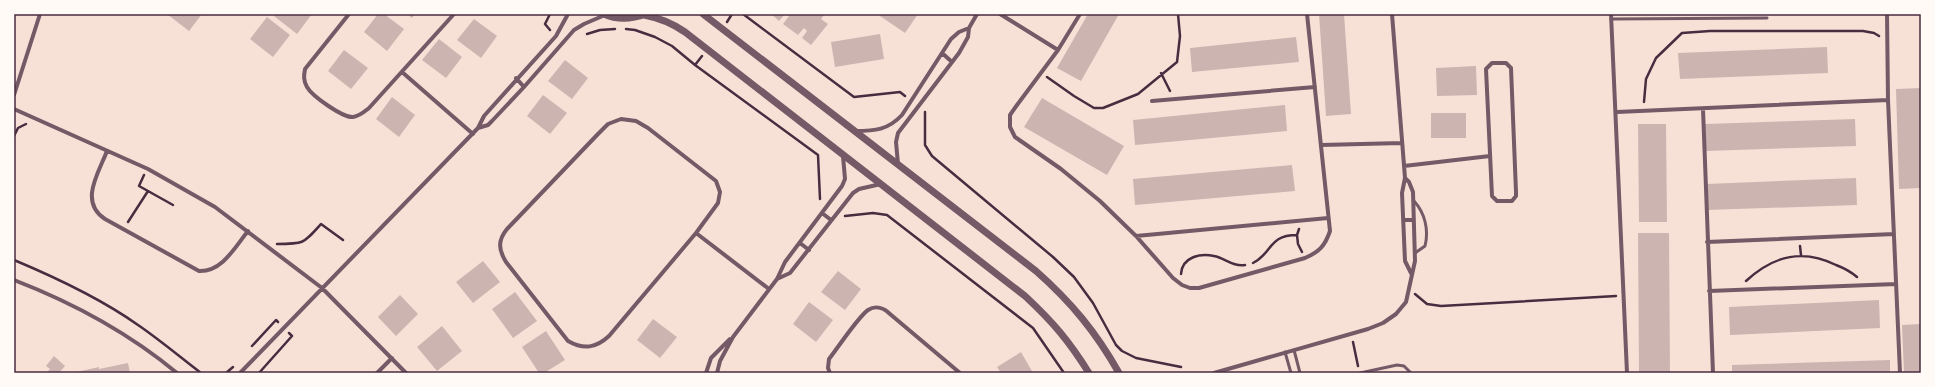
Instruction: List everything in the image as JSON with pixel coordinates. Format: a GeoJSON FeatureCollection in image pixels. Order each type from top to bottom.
{"type":"FeatureCollection","features":[{"type":"Feature","properties":{"kind":"street"},"geometry":{"type":"LineString","coordinates":[[14,95],[40,14]]}},
{"type":"Feature","properties":{"kind":"street"},"geometry":{"type":"LineString","coordinates":[[349,14],[305,68],[304,78],[307,88],[343,116],[353,117],[362,114],[454,14]]}},
{"type":"Feature","properties":{"kind":"street"},"geometry":{"type":"LineString","coordinates":[[240,373],[473,134],[484,116],[516,78],[556,36],[568,14]]}},
{"type":"Feature","properties":{"kind":"street"},"geometry":{"type":"LineString","coordinates":[[478,128],[488,125],[574,30],[605,15],[619,18],[632,18],[645,14],[659,18],[685,32],[1025,296],[1045,315],[1073,346],[1089,373]]}},
{"type":"Feature","properties":{"kind":"street"},"geometry":{"type":"LineString","coordinates":[[703,14],[1036,271],[1062,294],[1085,320],[1105,348],[1119,373]]}},
{"type":"Feature","properties":{"kind":"street"},"geometry":{"type":"LineString","coordinates":[[898,166],[896,151],[898,133],[964,46],[969,28],[977,14]]}},
{"type":"Feature","properties":{"kind":"street"},"geometry":{"type":"LineString","coordinates":[[1000,14],[1058,50]]}},
{"type":"Feature","properties":{"kind":"street"},"geometry":{"type":"LineString","coordinates":[[1080,14],[1058,50],[1010,115],[1010,127],[1015,138],[1078,183],[1100,201],[1136,236],[1173,278],[1182,285],[1190,288],[1209,286],[1305,258],[1317,253],[1326,244],[1330,231],[1307,14]]}},
{"type":"Feature","properties":{"kind":"street"},"geometry":{"type":"LineString","coordinates":[[1392,14],[1405,178],[1402,188],[1405,261],[1411,273]]}},
{"type":"Feature","properties":{"kind":"street"},"geometry":{"type":"LineString","coordinates":[[1887,14],[1888,100],[1900,373]]}},
{"type":"Feature","properties":{"kind":"street"},"geometry":{"type":"LineString","coordinates":[[1611,16],[1627,373]]}},
{"type":"Feature","properties":{"kind":"street"},"geometry":{"type":"LineString","coordinates":[[855,131],[878,130],[896,122],[951,39],[969,28]]}},
{"type":"Feature","properties":{"kind":"street"},"geometry":{"type":"LineString","coordinates":[[942,53],[952,62]]}},
{"type":"Feature","properties":{"kind":"street"},"geometry":{"type":"LineString","coordinates":[[1492,63],[1506,63],[1509,65],[1512,72],[1516,192],[1516,196],[1512,201],[1497,201],[1492,196],[1490,156],[1486,69],[1492,63]]}},
{"type":"Feature","properties":{"kind":"street"},"geometry":{"type":"LineString","coordinates":[[402,72],[473,134]]}},
{"type":"Feature","properties":{"kind":"street"},"geometry":{"type":"LineString","coordinates":[[516,78],[524,87]]}},
{"type":"Feature","properties":{"kind":"street"},"geometry":{"type":"LineString","coordinates":[[923,82],[932,88]]}},
{"type":"Feature","properties":{"kind":"street"},"geometry":{"type":"LineString","coordinates":[[1152,101],[1315,87]]}},
{"type":"Feature","properties":{"kind":"street"},"geometry":{"type":"LineString","coordinates":[[1616,112],[1888,100]]}},
{"type":"Feature","properties":{"kind":"street"},"geometry":{"type":"LineString","coordinates":[[14,109],[148,169],[215,207],[322,288],[406,373]]}},
{"type":"Feature","properties":{"kind":"street"},"geometry":{"type":"LineString","coordinates":[[1703,109],[1713,373]]}},
{"type":"Feature","properties":{"kind":"street"},"geometry":{"type":"LineString","coordinates":[[621,119],[636,121],[648,128],[716,181],[720,192],[718,203],[696,233],[609,336],[600,344],[589,348],[577,346],[568,341],[506,262],[501,254],[499,245],[501,236],[507,229],[603,129],[608,124],[621,119]]}},
{"type":"Feature","properties":{"kind":"street"},"geometry":{"type":"LineString","coordinates":[[1321,145],[1402,143]]}},
{"type":"Feature","properties":{"kind":"street"},"geometry":{"type":"LineString","coordinates":[[107,151],[91,192],[91,201],[99,215],[198,271],[208,271],[216,268],[248,231]]}},
{"type":"Feature","properties":{"kind":"street"},"geometry":{"type":"LineString","coordinates":[[717,373],[720,361],[733,337],[777,279],[782,267],[842,186],[844,179],[843,155]]}},
{"type":"Feature","properties":{"kind":"street"},"geometry":{"type":"LineString","coordinates":[[1404,166],[1490,156]]}},
{"type":"Feature","properties":{"kind":"street"},"geometry":{"type":"LineString","coordinates":[[1214,373],[1383,324],[1396,314],[1406,302],[1410,287],[1411,273],[1415,265],[1414,201],[1412,187],[1405,178]]}},
{"type":"Feature","properties":{"kind":"street"},"geometry":{"type":"LineString","coordinates":[[777,279],[790,273],[853,193],[859,189],[881,184]]}},
{"type":"Feature","properties":{"kind":"street"},"geometry":{"type":"LineString","coordinates":[[822,213],[831,220]]}},
{"type":"Feature","properties":{"kind":"street"},"geometry":{"type":"LineString","coordinates":[[1136,236],[1328,218]]}},
{"type":"Feature","properties":{"kind":"street"},"geometry":{"type":"LineString","coordinates":[[1403,220],[1414,220]]}},
{"type":"Feature","properties":{"kind":"street"},"geometry":{"type":"LineString","coordinates":[[696,233],[769,289]]}},
{"type":"Feature","properties":{"kind":"street"},"geometry":{"type":"LineString","coordinates":[[1707,242],[1894,234]]}},
{"type":"Feature","properties":{"kind":"street"},"geometry":{"type":"LineString","coordinates":[[800,243],[809,250]]}},
{"type":"Feature","properties":{"kind":"street"},"geometry":{"type":"LineString","coordinates":[[14,280],[38,289],[102,322],[163,362],[177,373]]}},
{"type":"Feature","properties":{"kind":"street"},"geometry":{"type":"LineString","coordinates":[[1709,291],[1896,284]]}},
{"type":"Feature","properties":{"kind":"street"},"geometry":{"type":"LineString","coordinates":[[830,373],[828,368],[829,359],[862,317],[868,310],[884,308],[960,373]]}},
{"type":"Feature","properties":{"kind":"street"},"geometry":{"type":"LineString","coordinates":[[706,373],[711,358],[733,337]]}},
{"type":"Feature","properties":{"kind":"street"},"geometry":{"type":"LineString","coordinates":[[377,373],[392,358]]}},
{"type":"Feature","properties":{"kind":"lane"},"geometry":{"type":"LineString","coordinates":[[1611,16],[1767,18]]}},
{"type":"Feature","properties":{"kind":"lane"},"geometry":{"type":"LineString","coordinates":[[1414,201],[1421,209],[1425,217],[1426,238],[1425,246],[1415,253]]}},
{"type":"Feature","properties":{"kind":"lane"},"geometry":{"type":"LineString","coordinates":[[1294,350],[1300,373]]}},
{"type":"Feature","properties":{"kind":"lane"},"geometry":{"type":"LineString","coordinates":[[1285,352],[1291,373]]}},
{"type":"Feature","properties":{"kind":"lane"},"geometry":{"type":"LineString","coordinates":[[1360,373],[1398,365],[1404,366],[1412,373]]}},
{"type":"Feature","properties":{"kind":"path"},"geometry":{"type":"LineString","coordinates":[[550,14],[545,24],[556,36]]}},
{"type":"Feature","properties":{"kind":"path"},"geometry":{"type":"LineString","coordinates":[[743,14],[854,97],[900,92]]}},
{"type":"Feature","properties":{"kind":"path"},"geometry":{"type":"LineString","coordinates":[[1042,73],[1074,96],[1094,108],[1103,108],[1138,94],[1161,73],[1176,62],[1180,36],[1178,14]]}},
{"type":"Feature","properties":{"kind":"path"},"geometry":{"type":"LineString","coordinates":[[582,35],[600,30],[617,29]]}},
{"type":"Feature","properties":{"kind":"path"},"geometry":{"type":"LineString","coordinates":[[623,29],[634,30],[655,37],[672,46],[695,65],[818,155],[821,198],[817,208],[822,213]]}},
{"type":"Feature","properties":{"kind":"path"},"geometry":{"type":"LineString","coordinates":[[1644,111],[1646,79],[1656,58],[1682,33],[1710,30],[1863,31],[1874,33],[1887,42]]}},
{"type":"Feature","properties":{"kind":"path"},"geometry":{"type":"LineString","coordinates":[[1161,73],[1169,87],[1170,100]]}},
{"type":"Feature","properties":{"kind":"path"},"geometry":{"type":"LineString","coordinates":[[926,113],[925,145],[932,156],[1053,257],[1074,277],[1093,303],[1116,345],[1122,351],[1136,358],[1181,367]]}},
{"type":"Feature","properties":{"kind":"path"},"geometry":{"type":"LineString","coordinates":[[14,136],[22,126],[42,121]]}},
{"type":"Feature","properties":{"kind":"path"},"geometry":{"type":"LineString","coordinates":[[148,169],[139,186],[173,205]]}},
{"type":"Feature","properties":{"kind":"path"},"geometry":{"type":"LineString","coordinates":[[124,229],[148,191]]}},
{"type":"Feature","properties":{"kind":"path"},"geometry":{"type":"LineString","coordinates":[[831,220],[835,222],[845,216],[873,213],[887,215],[1033,328],[1064,373]]}},
{"type":"Feature","properties":{"kind":"path"},"geometry":{"type":"LineString","coordinates":[[1304,220],[1297,235],[1298,244],[1305,258]]}},
{"type":"Feature","properties":{"kind":"path"},"geometry":{"type":"LineString","coordinates":[[265,244],[298,244],[305,241],[321,224],[343,240]]}},
{"type":"Feature","properties":{"kind":"path"},"geometry":{"type":"LineString","coordinates":[[1182,285],[1181,272],[1184,263],[1191,257],[1201,254],[1216,256],[1230,263],[1242,265],[1255,262],[1277,238],[1287,235],[1297,235]]}},
{"type":"Feature","properties":{"kind":"path"},"geometry":{"type":"LineString","coordinates":[[1739,289],[1767,265],[1784,258],[1801,255],[1834,264],[1851,272],[1864,285]]}},
{"type":"Feature","properties":{"kind":"path"},"geometry":{"type":"LineString","coordinates":[[14,260],[59,280],[111,308],[138,325],[201,373]]}},
{"type":"Feature","properties":{"kind":"path"},"geometry":{"type":"LineString","coordinates":[[1410,287],[1428,304],[1441,306],[1624,296]]}},
{"type":"Feature","properties":{"kind":"path"},"geometry":{"type":"LineString","coordinates":[[1351,333],[1360,373]]}},
{"type":"Feature","properties":{"kind":"building"},"geometry":{"type":"Polygon","coordinates":[[[167,14],[202,14],[189,31],[167,14]]]}},
{"type":"Feature","properties":{"kind":"building"},"geometry":{"type":"Polygon","coordinates":[[[275,14],[312,14],[297,34],[274,16],[275,14]]]}},
{"type":"Feature","properties":{"kind":"building"},"geometry":{"type":"Polygon","coordinates":[[[378,14],[384,14],[404,29],[387,51],[364,32],[378,14]]]}},
{"type":"Feature","properties":{"kind":"building"},"geometry":{"type":"Polygon","coordinates":[[[407,14],[415,14],[412,18],[407,14]]]}},
{"type":"Feature","properties":{"kind":"building"},"geometry":{"type":"Polygon","coordinates":[[[771,14],[785,14],[779,21],[771,14]]]}},
{"type":"Feature","properties":{"kind":"building"},"geometry":{"type":"Polygon","coordinates":[[[786,14],[825,14],[821,19],[828,24],[811,45],[802,38],[807,31],[804,28],[798,35],[783,24],[789,16],[786,14]]]}},
{"type":"Feature","properties":{"kind":"building"},"geometry":{"type":"Polygon","coordinates":[[[882,14],[918,14],[905,33],[880,16],[882,14]]]}},
{"type":"Feature","properties":{"kind":"building"},"geometry":{"type":"Polygon","coordinates":[[[1088,14],[1119,14],[1081,81],[1057,68],[1088,14]]]}},
{"type":"Feature","properties":{"kind":"building"},"geometry":{"type":"Polygon","coordinates":[[[1319,14],[1344,14],[1351,114],[1326,116],[1319,14]]]}},
{"type":"Feature","properties":{"kind":"building"},"geometry":{"type":"Polygon","coordinates":[[[267,17],[290,35],[273,57],[250,39],[267,17]]]}},
{"type":"Feature","properties":{"kind":"building"},"geometry":{"type":"Polygon","coordinates":[[[474,19],[497,36],[481,58],[457,40],[474,19]]]}},
{"type":"Feature","properties":{"kind":"building"},"geometry":{"type":"Polygon","coordinates":[[[880,34],[884,59],[835,67],[831,42],[880,34]]]}},
{"type":"Feature","properties":{"kind":"building"},"geometry":{"type":"Polygon","coordinates":[[[1296,37],[1299,62],[1192,72],[1190,48],[1296,37]]]}},
{"type":"Feature","properties":{"kind":"building"},"geometry":{"type":"Polygon","coordinates":[[[439,39],[462,57],[446,78],[422,60],[439,39]]]}},
{"type":"Feature","properties":{"kind":"building"},"geometry":{"type":"Polygon","coordinates":[[[1827,47],[1828,73],[1680,79],[1678,53],[1827,47]]]}},
{"type":"Feature","properties":{"kind":"building"},"geometry":{"type":"Polygon","coordinates":[[[344,50],[368,68],[351,89],[328,71],[344,50]]]}},
{"type":"Feature","properties":{"kind":"building"},"geometry":{"type":"Polygon","coordinates":[[[565,60],[588,78],[572,99],[548,81],[565,60]]]}},
{"type":"Feature","properties":{"kind":"building"},"geometry":{"type":"Polygon","coordinates":[[[1476,66],[1477,95],[1437,96],[1436,68],[1476,66]]]}},
{"type":"Feature","properties":{"kind":"building"},"geometry":{"type":"Polygon","coordinates":[[[1921,88],[1921,188],[1899,189],[1896,89],[1921,88]]]}},
{"type":"Feature","properties":{"kind":"building"},"geometry":{"type":"Polygon","coordinates":[[[543,95],[567,113],[550,134],[527,116],[543,95]]]}},
{"type":"Feature","properties":{"kind":"building"},"geometry":{"type":"Polygon","coordinates":[[[392,97],[415,115],[399,137],[376,119],[392,97]]]}},
{"type":"Feature","properties":{"kind":"building"},"geometry":{"type":"Polygon","coordinates":[[[1042,98],[1124,146],[1107,175],[1024,127],[1042,98]]]}},
{"type":"Feature","properties":{"kind":"building"},"geometry":{"type":"Polygon","coordinates":[[[1285,105],[1287,131],[1135,145],[1133,120],[1285,105]]]}},
{"type":"Feature","properties":{"kind":"building"},"geometry":{"type":"Polygon","coordinates":[[[1431,113],[1466,113],[1466,138],[1431,138],[1431,113]]]}},
{"type":"Feature","properties":{"kind":"building"},"geometry":{"type":"Polygon","coordinates":[[[1855,119],[1856,146],[1706,151],[1705,124],[1855,119]]]}},
{"type":"Feature","properties":{"kind":"building"},"geometry":{"type":"Polygon","coordinates":[[[1638,124],[1666,124],[1667,222],[1639,222],[1638,124]]]}},
{"type":"Feature","properties":{"kind":"building"},"geometry":{"type":"Polygon","coordinates":[[[1292,165],[1295,191],[1135,205],[1133,179],[1292,165]]]}},
{"type":"Feature","properties":{"kind":"building"},"geometry":{"type":"Polygon","coordinates":[[[1856,178],[1857,205],[1707,210],[1706,184],[1856,178]]]}},
{"type":"Feature","properties":{"kind":"building"},"geometry":{"type":"Polygon","coordinates":[[[1638,233],[1669,233],[1670,373],[1639,373],[1638,233]]]}},
{"type":"Feature","properties":{"kind":"building"},"geometry":{"type":"Polygon","coordinates":[[[483,261],[500,282],[473,303],[456,282],[483,261]]]}},
{"type":"Feature","properties":{"kind":"building"},"geometry":{"type":"Polygon","coordinates":[[[838,271],[861,289],[845,310],[821,292],[838,271]]]}},
{"type":"Feature","properties":{"kind":"building"},"geometry":{"type":"Polygon","coordinates":[[[515,292],[537,321],[513,338],[492,309],[515,292]]]}},
{"type":"Feature","properties":{"kind":"building"},"geometry":{"type":"Polygon","coordinates":[[[400,295],[418,314],[396,336],[378,317],[400,295]]]}},
{"type":"Feature","properties":{"kind":"building"},"geometry":{"type":"Polygon","coordinates":[[[1879,300],[1880,328],[1730,335],[1729,307],[1879,300]]]}},
{"type":"Feature","properties":{"kind":"building"},"geometry":{"type":"Polygon","coordinates":[[[809,302],[833,320],[816,342],[793,324],[809,302]]]}},
{"type":"Feature","properties":{"kind":"building"},"geometry":{"type":"Polygon","coordinates":[[[653,319],[677,337],[660,358],[637,340],[653,319]]]}},
{"type":"Feature","properties":{"kind":"building"},"geometry":{"type":"Polygon","coordinates":[[[1921,324],[1921,373],[1904,373],[1902,325],[1921,324]]]}},
{"type":"Feature","properties":{"kind":"building"},"geometry":{"type":"Polygon","coordinates":[[[442,326],[462,351],[437,371],[417,347],[442,326]]]}},
{"type":"Feature","properties":{"kind":"building"},"geometry":{"type":"Polygon","coordinates":[[[546,331],[565,360],[544,373],[539,373],[522,347],[546,331]]]}},
{"type":"Feature","properties":{"kind":"building"},"geometry":{"type":"Polygon","coordinates":[[[1021,352],[1033,373],[1001,373],[997,367],[1021,352]]]}},
{"type":"Feature","properties":{"kind":"building"},"geometry":{"type":"Polygon","coordinates":[[[54,356],[65,366],[59,373],[46,373],[50,369],[46,366],[54,356]]]}},
{"type":"Feature","properties":{"kind":"building"},"geometry":{"type":"Polygon","coordinates":[[[1890,360],[1890,373],[1732,373],[1732,365],[1890,360]]]}},
{"type":"Feature","properties":{"kind":"building"},"geometry":{"type":"Polygon","coordinates":[[[128,363],[130,373],[72,373],[99,367],[99,369],[128,363]]]}}]}
